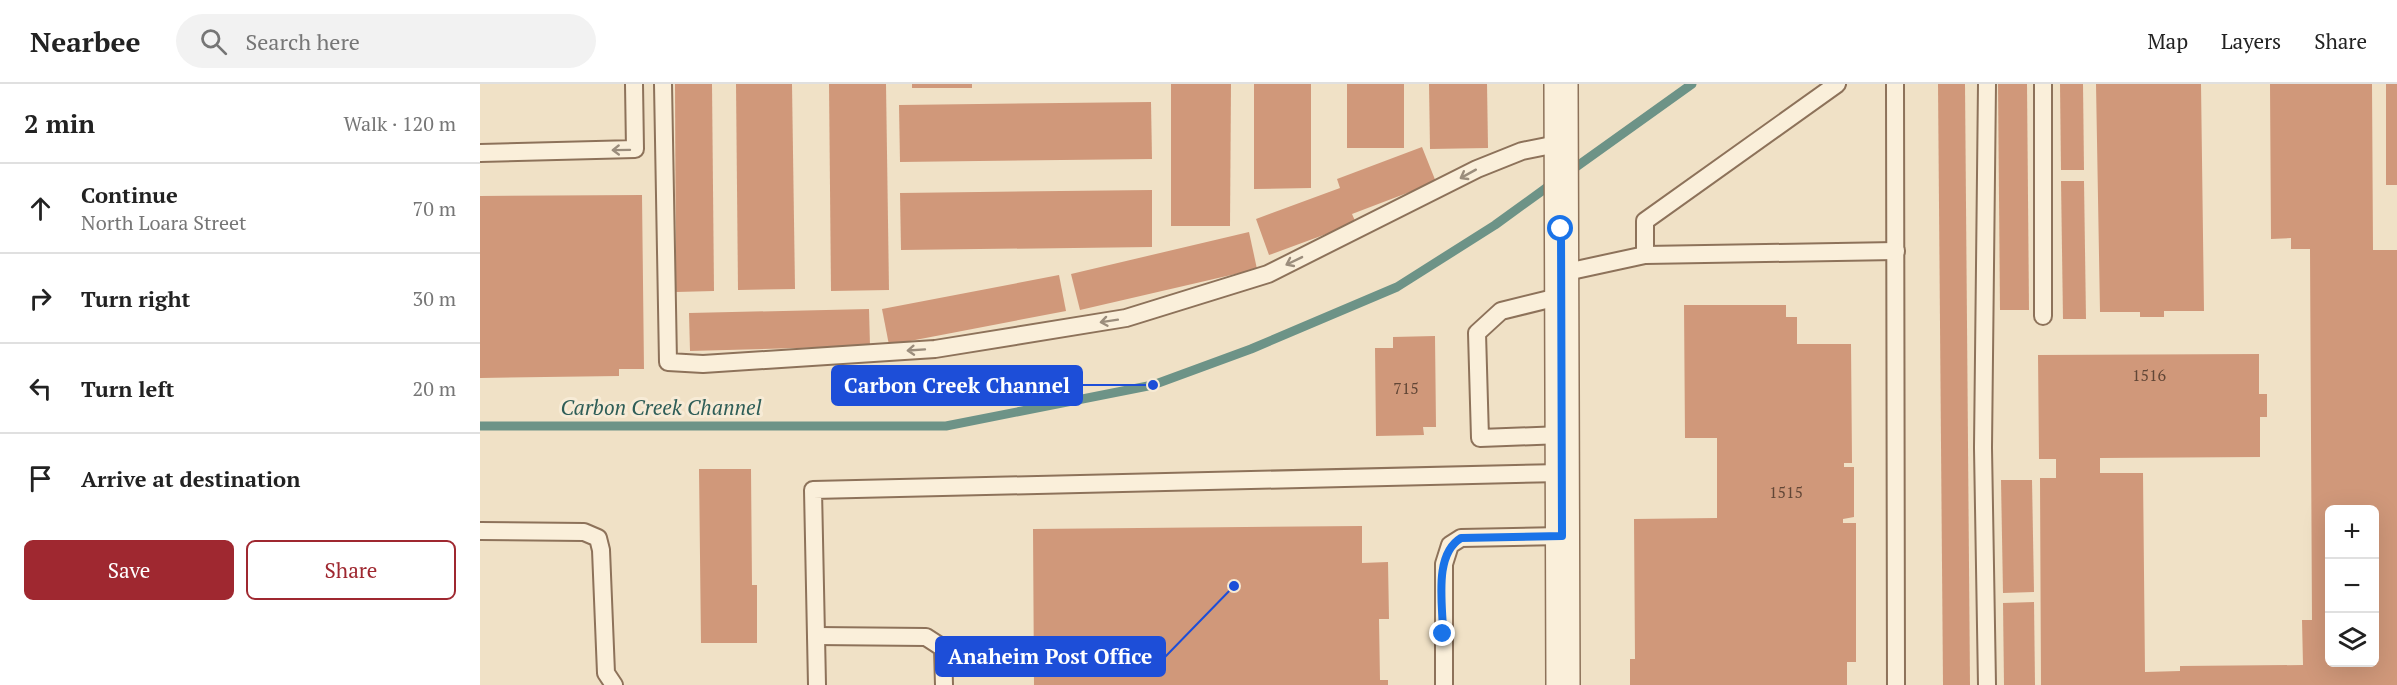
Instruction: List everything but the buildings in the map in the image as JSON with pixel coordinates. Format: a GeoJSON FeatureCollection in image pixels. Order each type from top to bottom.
{"type":"FeatureCollection","features":[{"type":"Feature","properties":{"kind":"street"},"geometry":{"type":"LineString","coordinates":[[1561,84],[1563,685]]}},
{"type":"Feature","properties":{"kind":"lane"},"geometry":{"type":"LineString","coordinates":[[480,153],[635,150],[634,84]]}},
{"type":"Feature","properties":{"kind":"lane"},"geometry":{"type":"LineString","coordinates":[[663,84],[668,362],[703,364],[936,349],[1126,318],[1268,274],[1477,169],[1522,151],[1561,147]]}},
{"type":"Feature","properties":{"kind":"lane"},"geometry":{"type":"LineString","coordinates":[[1645,255],[1645,221],[1837,84]]}},
{"type":"Feature","properties":{"kind":"lane"},"geometry":{"type":"LineString","coordinates":[[1895,84],[1896,685]]}},
{"type":"Feature","properties":{"kind":"lane"},"geometry":{"type":"LineString","coordinates":[[1986,84],[1983,448],[1987,685]]}},
{"type":"Feature","properties":{"kind":"lane"},"geometry":{"type":"LineString","coordinates":[[2043,84],[2043,316]]}},
{"type":"Feature","properties":{"kind":"lane"},"geometry":{"type":"LineString","coordinates":[[1562,435],[1480,438],[1477,399],[1477,333],[1501,311],[1562,285],[1645,255],[1896,251]]}},
{"type":"Feature","properties":{"kind":"lane"},"geometry":{"type":"LineString","coordinates":[[817,685],[813,490],[1562,473]]}},
{"type":"Feature","properties":{"kind":"lane"},"geometry":{"type":"LineString","coordinates":[[480,531],[584,532],[598,538],[601,550],[606,674],[614,685]]}},
{"type":"Feature","properties":{"kind":"lane"},"geometry":{"type":"LineString","coordinates":[[1444,685],[1444,564],[1450,545],[1461,538],[1562,536]]}},
{"type":"Feature","properties":{"kind":"lane"},"geometry":{"type":"LineString","coordinates":[[816,636],[926,637],[943,648],[944,685]]}},
{"type":"Feature","properties":{"kind":"waterway","name":"Carbon Creek Channel"},"geometry":{"type":"LineString","coordinates":[[1569,172],[1692,84]]}},
{"type":"Feature","properties":{"kind":"waterway","name":"Carbon Creek Channel"},"geometry":{"type":"LineString","coordinates":[[480,426],[946,426],[1153,385],[1251,349],[1397,287],[1495,225],[1553,183]]}},
{"type":"Feature","properties":{"kind":"place","name":"Carbon Creek Channel"},"geometry":{"type":"Point","coordinates":[1153,385]}},
{"type":"Feature","properties":{"kind":"place","name":"Anaheim Post Office"},"geometry":{"type":"Point","coordinates":[1234,586]}},
{"type":"Feature","properties":{"kind":"route"},"geometry":{"type":"LineString","coordinates":[[1443,634],[1444,564],[1450,545],[1461,538],[1562,536],[1561,229]]}}]}
